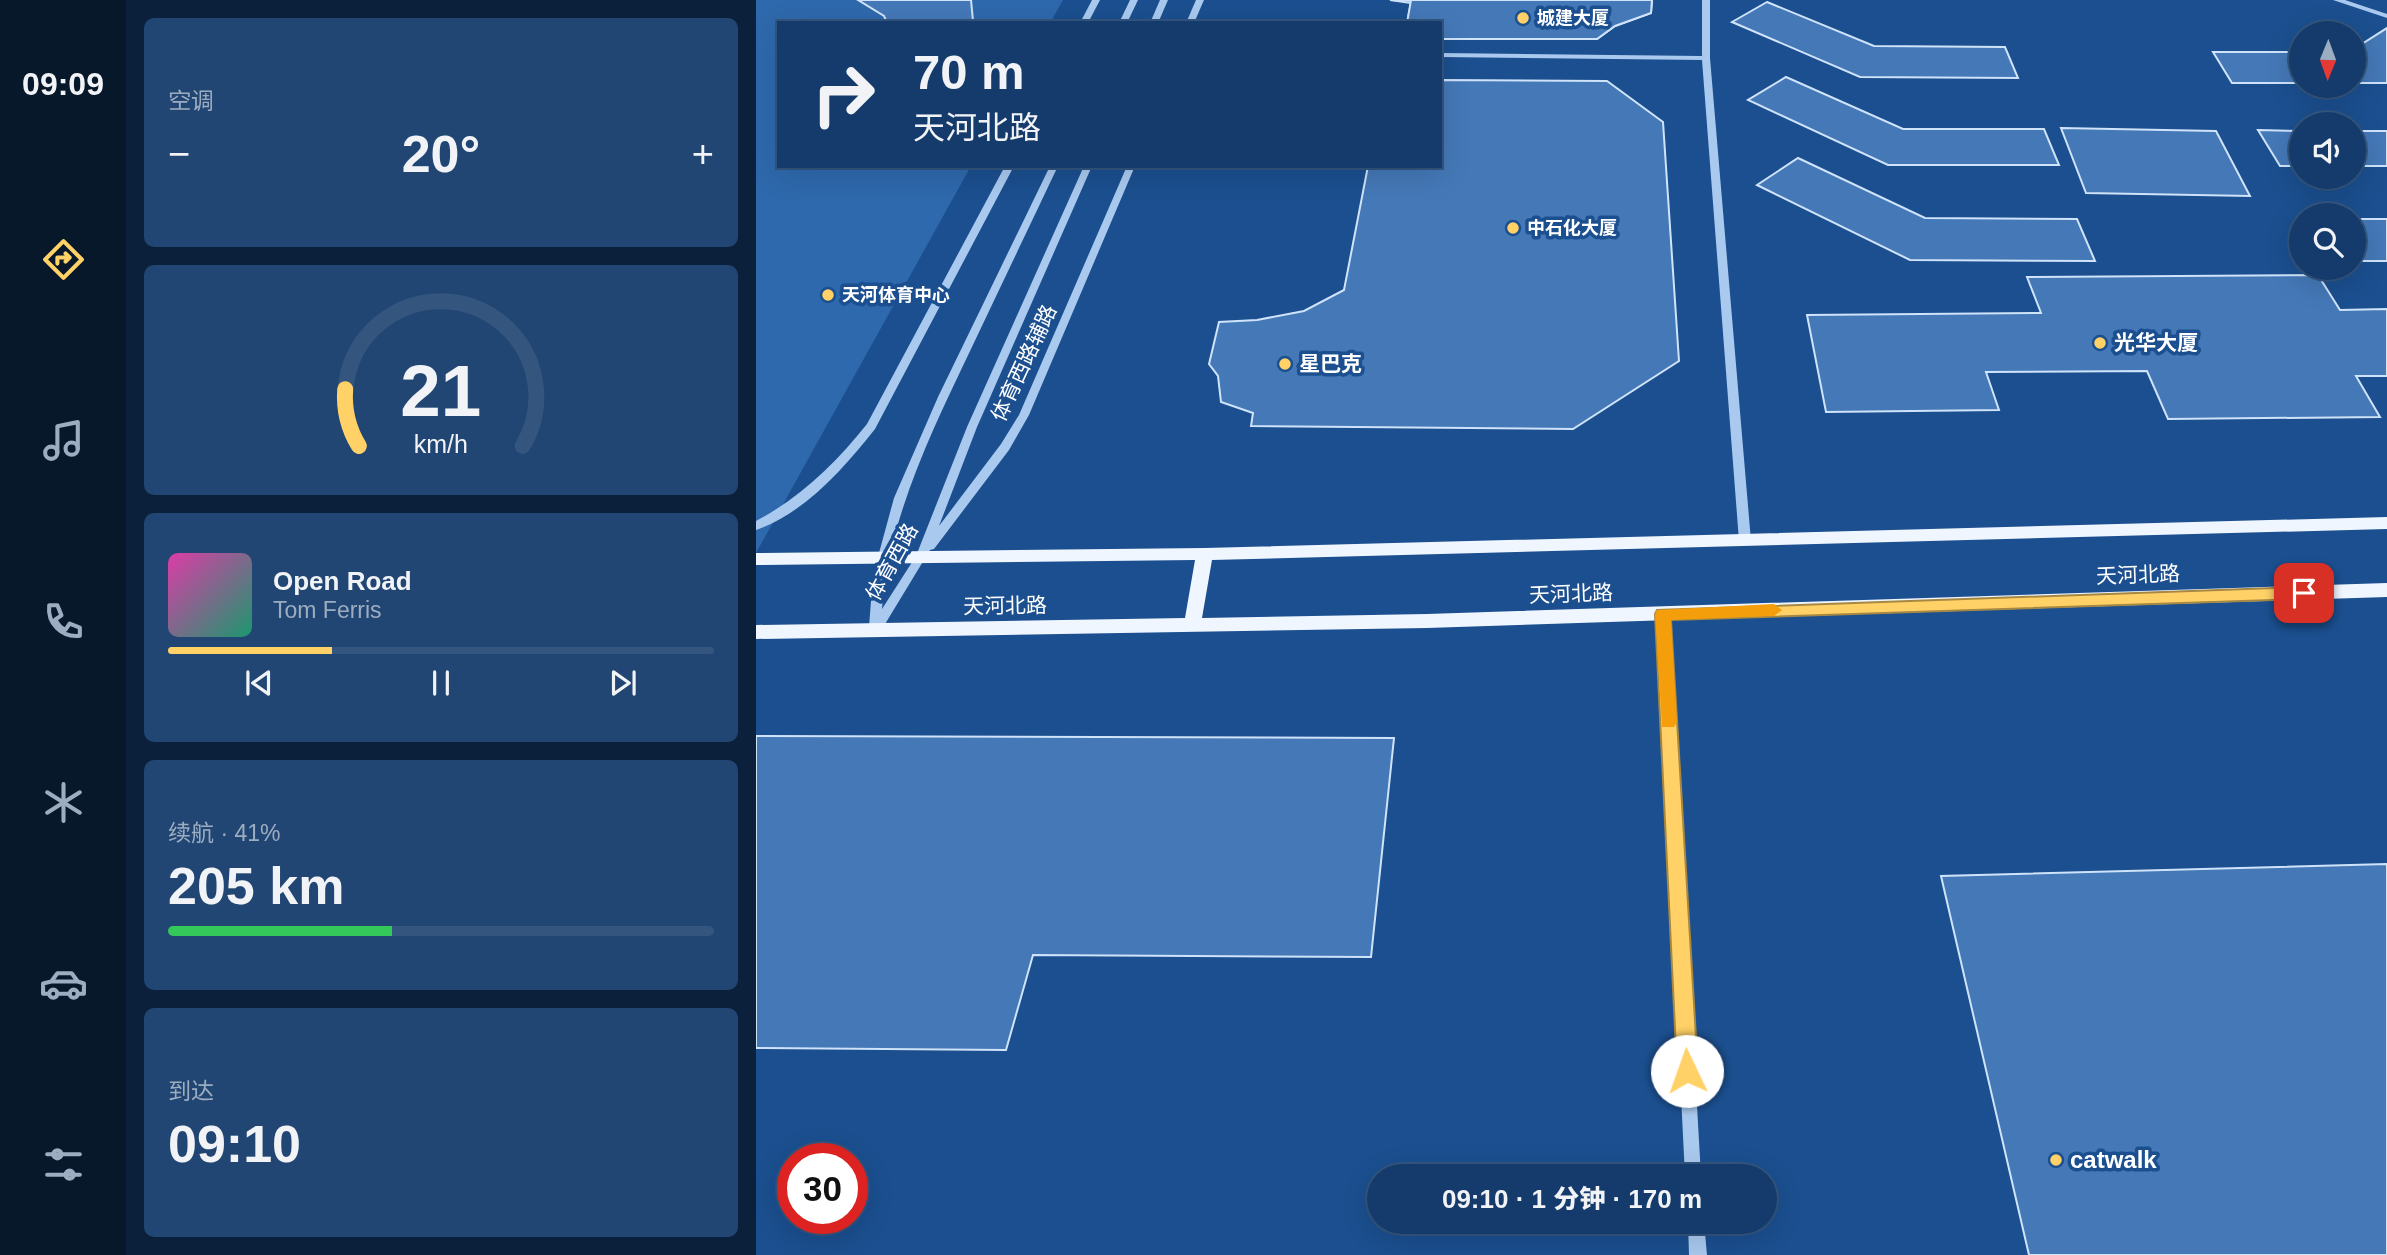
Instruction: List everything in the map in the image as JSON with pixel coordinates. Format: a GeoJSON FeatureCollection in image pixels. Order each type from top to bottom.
{"type":"FeatureCollection","features":[{"type":"Feature","properties":{"kind":"main road"},"geometry":{"type":"LineString","coordinates":[[756,559],[1205,554],[2387,523]]}},
{"type":"Feature","properties":{"kind":"main road"},"geometry":{"type":"LineString","coordinates":[[1192,626],[1205,554]]}},
{"type":"Feature","properties":{"kind":"main road","name":"天河北路"},"geometry":{"type":"LineString","coordinates":[[756,632],[1192,626],[1663,614],[2387,590]]}},
{"type":"Feature","properties":{"kind":"street"},"geometry":{"type":"LineString","coordinates":[[1085,21],[1096,0]]}},
{"type":"Feature","properties":{"kind":"street"},"geometry":{"type":"LineString","coordinates":[[1124,21],[1134,0]]}},
{"type":"Feature","properties":{"kind":"street"},"geometry":{"type":"LineString","coordinates":[[1155,21],[1164,0]]}},
{"type":"Feature","properties":{"kind":"street"},"geometry":{"type":"LineString","coordinates":[[1191,21],[1200,0]]}},
{"type":"Feature","properties":{"kind":"street"},"geometry":{"type":"LineString","coordinates":[[1706,0],[1706,58],[1745,541]]}},
{"type":"Feature","properties":{"kind":"street"},"geometry":{"type":"LineString","coordinates":[[2337,0],[2387,16]]}},
{"type":"Feature","properties":{"kind":"street"},"geometry":{"type":"LineString","coordinates":[[1442,55],[1706,58]]}},
{"type":"Feature","properties":{"kind":"street"},"geometry":{"type":"LineString","coordinates":[[756,526],[786,511],[821,484],[845,460],[872,426],[1009,168]]}},
{"type":"Feature","properties":{"kind":"street","name":"体育西路"},"geometry":{"type":"LineString","coordinates":[[875,631],[883,558],[900,498],[943,397],[1053,168]]}},
{"type":"Feature","properties":{"kind":"street","name":"体育西路"},"geometry":{"type":"LineString","coordinates":[[875,631],[921,557],[972,427],[1087,168]]}},
{"type":"Feature","properties":{"kind":"street","name":"体育西路辅路"},"geometry":{"type":"LineString","coordinates":[[921,557],[998,457],[1024,415],[1130,168]]}},
{"type":"Feature","properties":{"kind":"street"},"geometry":{"type":"LineString","coordinates":[[1663,614],[1692,1164]]}},
{"type":"Feature","properties":{"kind":"street"},"geometry":{"type":"LineString","coordinates":[[1697,1234],[1698,1255]]}},
{"type":"Feature","properties":{"kind":"shaded area","name":"天河体育中心"},"geometry":{"type":"Polygon","coordinates":[[[756,0],[1063,0],[1051,21],[777,21],[777,168],[970,168],[756,553],[756,0]]]}},
{"type":"Feature","properties":{"kind":"building"},"geometry":{"type":"Polygon","coordinates":[[[858,0],[971,0],[973,21],[886,21],[884,16],[858,0]]]}},
{"type":"Feature","properties":{"kind":"building","name":"城建大厦"},"geometry":{"type":"Polygon","coordinates":[[[1390,0],[1652,0],[1651,13],[1615,26],[1597,39],[1442,39],[1442,21],[1407,21],[1411,3],[1390,0]]]}},
{"type":"Feature","properties":{"kind":"building"},"geometry":{"type":"Polygon","coordinates":[[[1390,0],[1508,0],[1502,4],[1390,0]]]}},
{"type":"Feature","properties":{"kind":"building","name":"城建大厦"},"geometry":{"type":"Polygon","coordinates":[[[1411,0],[1652,0],[1651,13],[1615,26],[1597,39],[1442,39],[1442,21],[1407,21],[1411,0]]]}},
{"type":"Feature","properties":{"kind":"building"},"geometry":{"type":"Polygon","coordinates":[[[1767,2],[1874,46],[2005,47],[2018,78],[1860,77],[1732,22],[1767,2]]]}},
{"type":"Feature","properties":{"kind":"building"},"geometry":{"type":"Polygon","coordinates":[[[2387,28],[2387,83],[2366,83],[2366,41],[2387,28]]]}},
{"type":"Feature","properties":{"kind":"building"},"geometry":{"type":"Polygon","coordinates":[[[2213,52],[2289,52],[2289,83],[2232,83],[2213,52]]]}},
{"type":"Feature","properties":{"kind":"building"},"geometry":{"type":"Polygon","coordinates":[[[1786,77],[1903,129],[2044,129],[2059,165],[1888,165],[1748,100],[1786,77]]]}},
{"type":"Feature","properties":{"kind":"building","name":"中石化大厦"},"geometry":{"type":"Polygon","coordinates":[[[1442,80],[1607,81],[1663,122],[1679,361],[1573,429],[1251,426],[1253,413],[1221,402],[1218,376],[1209,364],[1219,322],[1257,320],[1304,311],[1344,290],[1368,168],[1442,168],[1442,80]]]}},
{"type":"Feature","properties":{"kind":"building"},"geometry":{"type":"Polygon","coordinates":[[[2061,128],[2216,131],[2250,196],[2086,193],[2061,128]]]}},
{"type":"Feature","properties":{"kind":"building"},"geometry":{"type":"Polygon","coordinates":[[[2258,130],[2289,131],[2289,166],[2280,166],[2258,130]]]}},
{"type":"Feature","properties":{"kind":"building"},"geometry":{"type":"Polygon","coordinates":[[[2366,131],[2387,131],[2387,166],[2366,166],[2366,131]]]}},
{"type":"Feature","properties":{"kind":"building"},"geometry":{"type":"Polygon","coordinates":[[[1798,158],[1925,218],[2077,219],[2095,261],[1910,260],[1757,185],[1798,158]]]}},
{"type":"Feature","properties":{"kind":"building"},"geometry":{"type":"Polygon","coordinates":[[[2366,219],[2387,219],[2387,261],[2366,261],[2366,219]]]}},
{"type":"Feature","properties":{"kind":"building","name":"光华大厦"},"geometry":{"type":"Polygon","coordinates":[[[2289,275],[2289,280],[2321,280],[2340,310],[2387,309],[2387,376],[2356,376],[2380,417],[2168,419],[2147,371],[1986,372],[1999,410],[1826,412],[1807,315],[2041,313],[2027,277],[2289,275]]]}},
{"type":"Feature","properties":{"kind":"building"},"geometry":{"type":"Polygon","coordinates":[[[756,736],[1394,738],[1371,957],[1033,955],[1006,1050],[756,1048],[756,736]]]}},
{"type":"Feature","properties":{"kind":"building"},"geometry":{"type":"Polygon","coordinates":[[[2387,864],[2387,1255],[2029,1255],[1941,876],[2387,864]]]}},
{"type":"Feature","properties":{"kind":"slow traffic"},"geometry":{"type":"LineString","coordinates":[[1668,722],[1663,614],[1774,610]]}},
{"type":"Feature","properties":{"kind":"place","name":"城建大厦"},"geometry":{"type":"Point","coordinates":[1523,18]}},
{"type":"Feature","properties":{"kind":"place","name":"中石化大厦"},"geometry":{"type":"Point","coordinates":[1513,228]}},
{"type":"Feature","properties":{"kind":"place","name":"天河体育中心"},"geometry":{"type":"Point","coordinates":[828,295]}},
{"type":"Feature","properties":{"kind":"place","name":"光华大厦"},"geometry":{"type":"Point","coordinates":[2100,343]}},
{"type":"Feature","properties":{"kind":"place","name":"星巴克"},"geometry":{"type":"Point","coordinates":[1285,364]}},
{"type":"Feature","properties":{"kind":"place","name":"catwalk"},"geometry":{"type":"Point","coordinates":[2056,1160]}},
{"type":"Feature","properties":{"kind":"route"},"geometry":{"type":"LineString","coordinates":[[1687,1071],[1663,614],[2304,593]]}}]}
